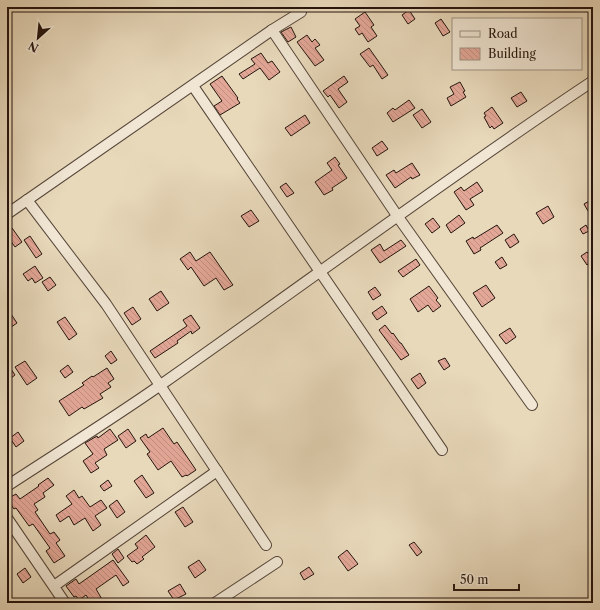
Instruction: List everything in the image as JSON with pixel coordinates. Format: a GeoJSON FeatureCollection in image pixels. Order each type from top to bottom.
{"type":"FeatureCollection","features":[{"type":"Feature","properties":{"kind":"street"},"geometry":{"type":"LineString","coordinates":[[7,214],[272,30],[301,12]]}},
{"type":"Feature","properties":{"kind":"street"},"geometry":{"type":"LineString","coordinates":[[272,30],[398,217],[532,405]]}},
{"type":"Feature","properties":{"kind":"street"},"geometry":{"type":"LineString","coordinates":[[7,486],[161,385],[319,271],[593,81]]}},
{"type":"Feature","properties":{"kind":"street"},"geometry":{"type":"LineString","coordinates":[[193,86],[442,450]]}},
{"type":"Feature","properties":{"kind":"street"},"geometry":{"type":"LineString","coordinates":[[27,200],[106,304],[266,545]]}},
{"type":"Feature","properties":{"kind":"street"},"geometry":{"type":"LineString","coordinates":[[54,586],[217,471]]}},
{"type":"Feature","properties":{"kind":"street"},"geometry":{"type":"LineString","coordinates":[[7,518],[65,603]]}},
{"type":"Feature","properties":{"kind":"street"},"geometry":{"type":"LineString","coordinates":[[215,603],[277,562]]}},
{"type":"Feature","properties":{"kind":"building"},"geometry":{"type":"Polygon","coordinates":[[[409,10],[415,19],[408,24],[402,15],[409,10]]]}},
{"type":"Feature","properties":{"kind":"building"},"geometry":{"type":"Polygon","coordinates":[[[365,12],[374,25],[371,27],[377,36],[368,42],[362,33],[359,35],[355,29],[360,26],[355,19],[365,12]]]}},
{"type":"Feature","properties":{"kind":"building"},"geometry":{"type":"Polygon","coordinates":[[[441,19],[450,32],[443,36],[435,23],[441,19]]]}},
{"type":"Feature","properties":{"kind":"building"},"geometry":{"type":"Polygon","coordinates":[[[291,27],[296,37],[288,42],[281,32],[291,27]]]}},
{"type":"Feature","properties":{"kind":"building"},"geometry":{"type":"Polygon","coordinates":[[[307,35],[312,42],[315,39],[320,45],[315,48],[324,60],[315,66],[297,42],[307,35]]]}},
{"type":"Feature","properties":{"kind":"building"},"geometry":{"type":"Polygon","coordinates":[[[369,48],[388,75],[382,79],[373,65],[370,67],[360,54],[369,48]]]}},
{"type":"Feature","properties":{"kind":"building"},"geometry":{"type":"Polygon","coordinates":[[[261,53],[268,63],[272,61],[280,72],[269,80],[260,68],[243,79],[239,74],[255,64],[251,59],[261,53]]]}},
{"type":"Feature","properties":{"kind":"building"},"geometry":{"type":"Polygon","coordinates":[[[222,76],[240,103],[220,115],[214,106],[222,101],[210,84],[222,76]]]}},
{"type":"Feature","properties":{"kind":"building"},"geometry":{"type":"Polygon","coordinates":[[[344,76],[348,82],[338,89],[347,102],[339,108],[330,95],[328,97],[323,91],[344,76]]]}},
{"type":"Feature","properties":{"kind":"building"},"geometry":{"type":"Polygon","coordinates":[[[460,82],[465,91],[463,92],[466,97],[451,106],[447,98],[454,94],[450,87],[460,82]]]}},
{"type":"Feature","properties":{"kind":"building"},"geometry":{"type":"Polygon","coordinates":[[[521,92],[527,101],[517,107],[511,98],[521,92]]]}},
{"type":"Feature","properties":{"kind":"building"},"geometry":{"type":"Polygon","coordinates":[[[409,100],[415,108],[393,122],[387,113],[393,108],[395,110],[409,100]]]}},
{"type":"Feature","properties":{"kind":"building"},"geometry":{"type":"Polygon","coordinates":[[[492,107],[503,123],[494,129],[492,126],[490,128],[484,117],[486,116],[484,113],[492,107]]]}},
{"type":"Feature","properties":{"kind":"building"},"geometry":{"type":"Polygon","coordinates":[[[422,109],[431,122],[422,128],[413,115],[422,109]]]}},
{"type":"Feature","properties":{"kind":"building"},"geometry":{"type":"Polygon","coordinates":[[[305,115],[310,123],[291,136],[285,128],[305,115]]]}},
{"type":"Feature","properties":{"kind":"building"},"geometry":{"type":"Polygon","coordinates":[[[382,141],[388,149],[377,156],[372,148],[382,141]]]}},
{"type":"Feature","properties":{"kind":"building"},"geometry":{"type":"Polygon","coordinates":[[[335,157],[340,164],[338,165],[347,178],[332,188],[333,190],[324,195],[315,182],[332,170],[327,163],[335,157]]]}},
{"type":"Feature","properties":{"kind":"building"},"geometry":{"type":"Polygon","coordinates":[[[412,163],[420,175],[412,179],[411,177],[395,188],[386,175],[394,170],[396,173],[412,163]]]}},
{"type":"Feature","properties":{"kind":"building"},"geometry":{"type":"Polygon","coordinates":[[[477,182],[483,191],[470,199],[474,205],[466,210],[454,192],[461,187],[464,191],[477,182]]]}},
{"type":"Feature","properties":{"kind":"building"},"geometry":{"type":"Polygon","coordinates":[[[286,183],[294,193],[287,197],[280,187],[286,183]]]}},
{"type":"Feature","properties":{"kind":"building"},"geometry":{"type":"Polygon","coordinates":[[[591,200],[593,208],[588,211],[584,204],[591,200]]]}},
{"type":"Feature","properties":{"kind":"building"},"geometry":{"type":"Polygon","coordinates":[[[548,206],[554,217],[543,224],[536,213],[548,206]]]}},
{"type":"Feature","properties":{"kind":"building"},"geometry":{"type":"Polygon","coordinates":[[[251,210],[259,221],[249,227],[241,216],[251,210]]]}},
{"type":"Feature","properties":{"kind":"building"},"geometry":{"type":"Polygon","coordinates":[[[459,215],[465,223],[451,233],[446,225],[459,215]]]}},
{"type":"Feature","properties":{"kind":"building"},"geometry":{"type":"Polygon","coordinates":[[[433,218],[440,227],[432,233],[425,224],[433,218]]]}},
{"type":"Feature","properties":{"kind":"building"},"geometry":{"type":"Polygon","coordinates":[[[497,225],[503,233],[480,248],[481,250],[474,254],[466,241],[473,237],[474,239],[497,225]]]}},
{"type":"Feature","properties":{"kind":"building"},"geometry":{"type":"Polygon","coordinates":[[[586,225],[589,231],[583,234],[580,229],[586,225]]]}},
{"type":"Feature","properties":{"kind":"building"},"geometry":{"type":"Polygon","coordinates":[[[12,228],[22,242],[15,247],[7,236],[7,232],[12,228]]]}},
{"type":"Feature","properties":{"kind":"building"},"geometry":{"type":"Polygon","coordinates":[[[514,234],[519,242],[510,248],[505,240],[514,234]]]}},
{"type":"Feature","properties":{"kind":"building"},"geometry":{"type":"Polygon","coordinates":[[[30,236],[42,254],[36,258],[24,240],[30,236]]]}},
{"type":"Feature","properties":{"kind":"building"},"geometry":{"type":"Polygon","coordinates":[[[401,240],[406,246],[380,263],[371,250],[380,244],[384,251],[401,240]]]}},
{"type":"Feature","properties":{"kind":"building"},"geometry":{"type":"Polygon","coordinates":[[[190,252],[196,261],[210,252],[233,285],[224,290],[216,278],[204,286],[191,267],[188,270],[180,259],[190,252]]]}},
{"type":"Feature","properties":{"kind":"building"},"geometry":{"type":"Polygon","coordinates":[[[587,252],[593,260],[587,265],[581,256],[587,252]]]}},
{"type":"Feature","properties":{"kind":"building"},"geometry":{"type":"Polygon","coordinates":[[[502,257],[507,265],[500,269],[495,262],[502,257]]]}},
{"type":"Feature","properties":{"kind":"building"},"geometry":{"type":"Polygon","coordinates":[[[416,259],[420,265],[403,277],[398,271],[416,259]]]}},
{"type":"Feature","properties":{"kind":"building"},"geometry":{"type":"Polygon","coordinates":[[[35,266],[43,278],[35,283],[32,278],[28,281],[23,274],[35,266]]]}},
{"type":"Feature","properties":{"kind":"building"},"geometry":{"type":"Polygon","coordinates":[[[50,277],[56,285],[48,291],[42,282],[50,277]]]}},
{"type":"Feature","properties":{"kind":"building"},"geometry":{"type":"Polygon","coordinates":[[[486,285],[495,298],[482,307],[473,293],[486,285]]]}},
{"type":"Feature","properties":{"kind":"building"},"geometry":{"type":"Polygon","coordinates":[[[429,286],[438,298],[436,300],[441,306],[433,312],[428,305],[418,312],[410,299],[429,286]]]}},
{"type":"Feature","properties":{"kind":"building"},"geometry":{"type":"Polygon","coordinates":[[[375,287],[381,295],[373,300],[368,292],[375,287]]]}},
{"type":"Feature","properties":{"kind":"building"},"geometry":{"type":"Polygon","coordinates":[[[161,291],[169,303],[157,311],[149,299],[161,291]]]}},
{"type":"Feature","properties":{"kind":"building"},"geometry":{"type":"Polygon","coordinates":[[[382,306],[387,313],[377,320],[372,313],[382,306]]]}},
{"type":"Feature","properties":{"kind":"building"},"geometry":{"type":"Polygon","coordinates":[[[133,307],[141,319],[132,325],[124,313],[133,307]]]}},
{"type":"Feature","properties":{"kind":"building"},"geometry":{"type":"Polygon","coordinates":[[[7,308],[17,323],[7,330],[7,308]]]}},
{"type":"Feature","properties":{"kind":"building"},"geometry":{"type":"Polygon","coordinates":[[[191,315],[200,328],[192,334],[191,331],[177,341],[178,343],[155,358],[150,351],[187,326],[183,320],[191,315]]]}},
{"type":"Feature","properties":{"kind":"building"},"geometry":{"type":"Polygon","coordinates":[[[65,317],[77,334],[69,340],[57,322],[65,317]]]}},
{"type":"Feature","properties":{"kind":"building"},"geometry":{"type":"Polygon","coordinates":[[[385,325],[401,343],[409,355],[401,360],[379,330],[385,325]]]}},
{"type":"Feature","properties":{"kind":"building"},"geometry":{"type":"Polygon","coordinates":[[[510,328],[516,337],[506,344],[499,335],[510,328]]]}},
{"type":"Feature","properties":{"kind":"building"},"geometry":{"type":"Polygon","coordinates":[[[111,351],[117,360],[111,364],[105,356],[111,351]]]}},
{"type":"Feature","properties":{"kind":"building"},"geometry":{"type":"Polygon","coordinates":[[[445,358],[450,366],[444,370],[438,361],[445,358]]]}},
{"type":"Feature","properties":{"kind":"building"},"geometry":{"type":"Polygon","coordinates":[[[25,361],[37,378],[27,385],[15,367],[25,361]]]}},
{"type":"Feature","properties":{"kind":"building"},"geometry":{"type":"Polygon","coordinates":[[[7,363],[15,375],[7,381],[7,363]]]}},
{"type":"Feature","properties":{"kind":"building"},"geometry":{"type":"Polygon","coordinates":[[[68,365],[73,372],[65,378],[60,371],[68,365]]]}},
{"type":"Feature","properties":{"kind":"building"},"geometry":{"type":"Polygon","coordinates":[[[107,368],[114,379],[108,383],[111,387],[100,394],[103,398],[84,409],[82,407],[69,416],[59,401],[84,385],[82,383],[92,376],[93,377],[107,368]]]}},
{"type":"Feature","properties":{"kind":"building"},"geometry":{"type":"Polygon","coordinates":[[[420,373],[426,383],[418,389],[411,379],[420,373]]]}},
{"type":"Feature","properties":{"kind":"building"},"geometry":{"type":"Polygon","coordinates":[[[163,428],[174,444],[177,442],[196,470],[187,476],[182,477],[171,461],[158,470],[147,454],[150,452],[140,438],[146,434],[148,438],[163,428]]]}},
{"type":"Feature","properties":{"kind":"building"},"geometry":{"type":"Polygon","coordinates":[[[110,429],[118,440],[104,449],[107,455],[95,463],[99,468],[91,473],[83,461],[93,454],[85,443],[97,436],[98,438],[110,429]]]}},
{"type":"Feature","properties":{"kind":"building"},"geometry":{"type":"Polygon","coordinates":[[[128,429],[136,441],[126,448],[118,436],[128,429]]]}},
{"type":"Feature","properties":{"kind":"building"},"geometry":{"type":"Polygon","coordinates":[[[18,432],[24,441],[16,447],[10,438],[18,432]]]}},
{"type":"Feature","properties":{"kind":"building"},"geometry":{"type":"Polygon","coordinates":[[[142,475],[154,493],[146,498],[134,481],[142,475]]]}},
{"type":"Feature","properties":{"kind":"building"},"geometry":{"type":"Polygon","coordinates":[[[48,478],[54,485],[43,493],[45,497],[34,504],[38,510],[35,512],[50,534],[54,532],[60,540],[56,543],[65,556],[54,563],[46,551],[50,548],[33,524],[29,526],[16,508],[14,509],[7,499],[16,494],[20,499],[48,478]]]}},
{"type":"Feature","properties":{"kind":"building"},"geometry":{"type":"Polygon","coordinates":[[[108,480],[112,486],[104,491],[100,486],[108,480]]]}},
{"type":"Feature","properties":{"kind":"building"},"geometry":{"type":"Polygon","coordinates":[[[74,490],[79,498],[82,496],[90,507],[101,500],[107,508],[95,516],[101,525],[93,531],[85,518],[74,525],[69,516],[60,522],[56,515],[72,504],[66,496],[74,490]]]}},
{"type":"Feature","properties":{"kind":"building"},"geometry":{"type":"Polygon","coordinates":[[[117,500],[125,512],[117,518],[109,506],[117,500]]]}},
{"type":"Feature","properties":{"kind":"building"},"geometry":{"type":"Polygon","coordinates":[[[183,507],[193,522],[185,527],[175,512],[183,507]]]}},
{"type":"Feature","properties":{"kind":"building"},"geometry":{"type":"Polygon","coordinates":[[[146,535],[155,547],[142,557],[144,559],[137,564],[134,561],[132,562],[127,556],[138,548],[135,544],[146,535]]]}},
{"type":"Feature","properties":{"kind":"building"},"geometry":{"type":"Polygon","coordinates":[[[414,542],[422,552],[417,556],[409,545],[414,542]]]}},
{"type":"Feature","properties":{"kind":"building"},"geometry":{"type":"Polygon","coordinates":[[[118,549],[124,558],[118,563],[112,554],[118,549]]]}},
{"type":"Feature","properties":{"kind":"building"},"geometry":{"type":"Polygon","coordinates":[[[347,550],[358,564],[348,571],[338,557],[347,550]]]}},
{"type":"Feature","properties":{"kind":"building"},"geometry":{"type":"Polygon","coordinates":[[[113,560],[129,582],[123,586],[116,575],[96,589],[103,601],[100,603],[91,603],[86,595],[79,600],[76,596],[74,597],[66,586],[76,579],[79,584],[113,560]]]}},
{"type":"Feature","properties":{"kind":"building"},"geometry":{"type":"Polygon","coordinates":[[[199,560],[206,570],[195,578],[188,567],[199,560]]]}},
{"type":"Feature","properties":{"kind":"building"},"geometry":{"type":"Polygon","coordinates":[[[309,567],[314,574],[304,580],[300,573],[309,567]]]}},
{"type":"Feature","properties":{"kind":"building"},"geometry":{"type":"Polygon","coordinates":[[[25,568],[31,577],[23,583],[17,574],[25,568]]]}},
{"type":"Feature","properties":{"kind":"building"},"geometry":{"type":"Polygon","coordinates":[[[180,584],[186,594],[174,600],[168,591],[180,584]]]}}]}
